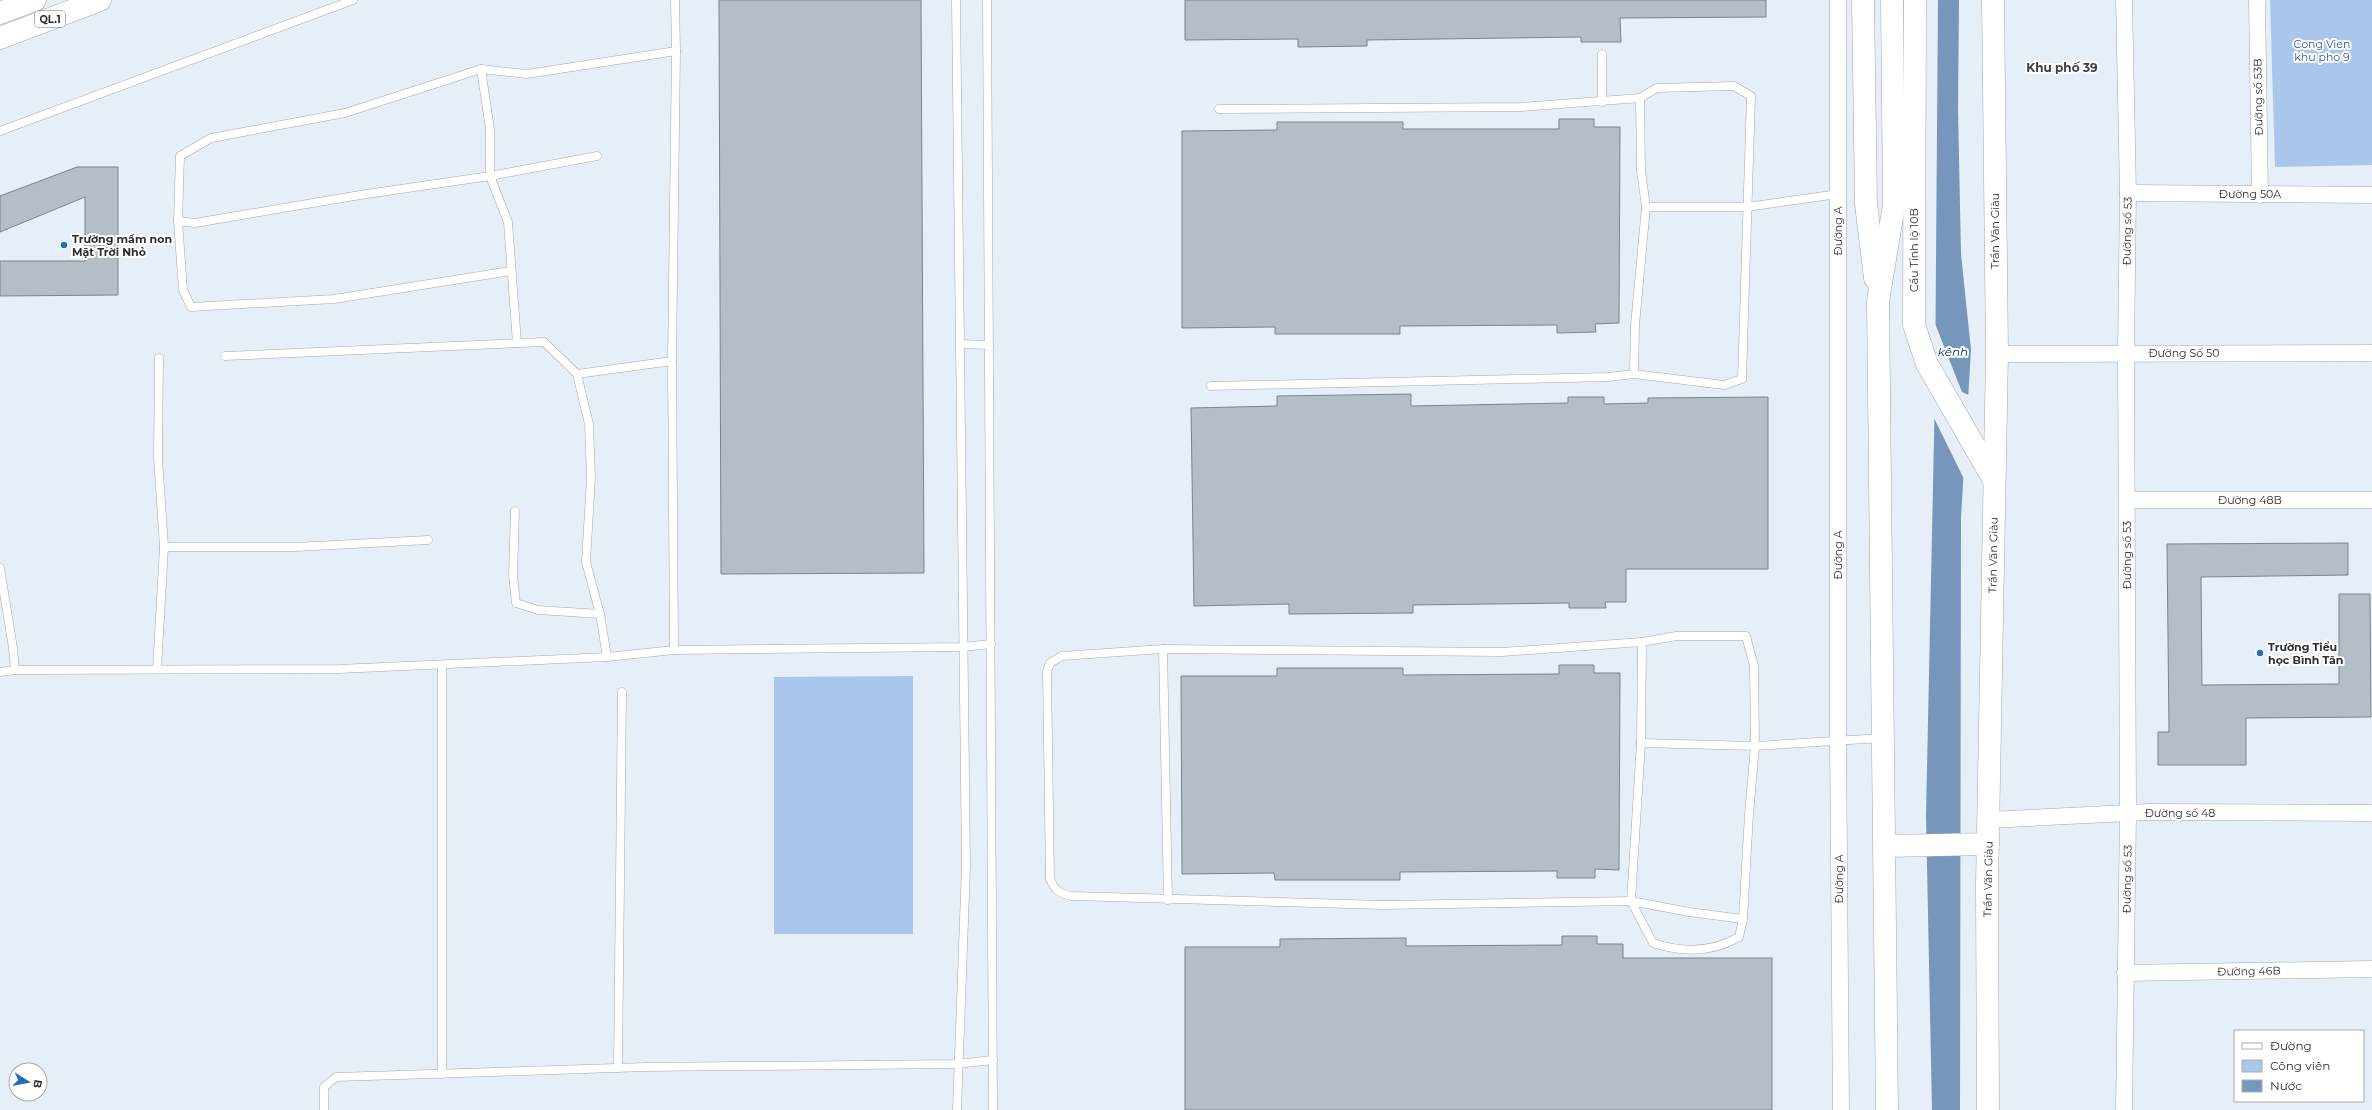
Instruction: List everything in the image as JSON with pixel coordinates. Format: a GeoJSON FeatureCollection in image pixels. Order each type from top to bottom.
{"type":"FeatureCollection","features":[{"type":"Feature","properties":{"kind":"main road","name":"QL.1"},"geometry":{"type":"LineString","coordinates":[[0,13],[35,0]]}},
{"type":"Feature","properties":{"kind":"main road","name":"QL.1"},"geometry":{"type":"LineString","coordinates":[[0,38],[100,0]]}},
{"type":"Feature","properties":{"kind":"main road"},"geometry":{"type":"LineString","coordinates":[[1863,0],[1866,204],[1879,295],[1882,738],[1885,846],[1887,1110]]}},
{"type":"Feature","properties":{"kind":"main road","name":"Cầu Tỉnh lộ 10B"},"geometry":{"type":"LineString","coordinates":[[1879,295],[1894,205],[1892,0]]}},
{"type":"Feature","properties":{"kind":"main road","name":"Cầu Tỉnh lộ 10B"},"geometry":{"type":"LineString","coordinates":[[1915,0],[1914,325],[1927,364],[1994,480]]}},
{"type":"Feature","properties":{"kind":"main road","name":"Trần Văn Giàu"},"geometry":{"type":"LineString","coordinates":[[1988,1110],[1988,844],[1996,354],[1993,0]]}},
{"type":"Feature","properties":{"kind":"main road"},"geometry":{"type":"LineString","coordinates":[[1885,846],[1988,844]]}},
{"type":"Feature","properties":{"kind":"street","name":"Đường A"},"geometry":{"type":"LineString","coordinates":[[1838,0],[1838,740],[1841,1110]]}},
{"type":"Feature","properties":{"kind":"street","name":"Đường số 53"},"geometry":{"type":"LineString","coordinates":[[2124,0],[2128,194],[2126,354],[2128,813],[2124,1110]]}},
{"type":"Feature","properties":{"kind":"street","name":"Đường số 53B"},"geometry":{"type":"LineString","coordinates":[[2257,0],[2260,194]]}},
{"type":"Feature","properties":{"kind":"street","name":"Đường 50A"},"geometry":{"type":"LineString","coordinates":[[2128,194],[2372,195]]}},
{"type":"Feature","properties":{"kind":"street","name":"Đường Số 50"},"geometry":{"type":"LineString","coordinates":[[1996,354],[2372,353]]}},
{"type":"Feature","properties":{"kind":"street","name":"Đường 48B"},"geometry":{"type":"LineString","coordinates":[[2127,500],[2372,500]]}},
{"type":"Feature","properties":{"kind":"street","name":"Đường số 48"},"geometry":{"type":"LineString","coordinates":[[1989,820],[2128,813],[2372,813]]}},
{"type":"Feature","properties":{"kind":"street","name":"Đường 46B"},"geometry":{"type":"LineString","coordinates":[[2125,973],[2372,969]]}},
{"type":"Feature","properties":{"kind":"lane"},"geometry":{"type":"LineString","coordinates":[[0,131],[353,0]]}},
{"type":"Feature","properties":{"kind":"lane"},"geometry":{"type":"LineString","coordinates":[[674,650],[672,361],[676,51],[675,0]]}},
{"type":"Feature","properties":{"kind":"lane"},"geometry":{"type":"LineString","coordinates":[[956,0],[966,866],[957,1064],[957,1110]]}},
{"type":"Feature","properties":{"kind":"lane"},"geometry":{"type":"LineString","coordinates":[[987,0],[993,1110]]}},
{"type":"Feature","properties":{"kind":"lane"},"geometry":{"type":"LineString","coordinates":[[511,271],[334,299],[191,307],[183,290],[178,221],[180,156],[211,138],[345,113],[481,69],[527,74],[676,51]]}},
{"type":"Feature","properties":{"kind":"lane"},"geometry":{"type":"LineString","coordinates":[[1602,54],[1602,102]]}},
{"type":"Feature","properties":{"kind":"lane"},"geometry":{"type":"LineString","coordinates":[[481,69],[490,129],[490,176],[508,222],[517,343]]}},
{"type":"Feature","properties":{"kind":"lane"},"geometry":{"type":"LineString","coordinates":[[1211,386],[1358,384],[1608,377],[1634,374],[1724,385],[1742,379],[1751,96],[1734,86],[1657,88],[1640,98],[1521,107],[1219,109]]}},
{"type":"Feature","properties":{"kind":"lane"},"geometry":{"type":"LineString","coordinates":[[1634,374],[1635,325],[1646,207],[1642,171],[1640,98]]}},
{"type":"Feature","properties":{"kind":"lane"},"geometry":{"type":"LineString","coordinates":[[178,221],[195,223],[360,195],[490,176],[597,156]]}},
{"type":"Feature","properties":{"kind":"lane"},"geometry":{"type":"LineString","coordinates":[[1646,207],[1747,207],[1838,194]]}},
{"type":"Feature","properties":{"kind":"lane"},"geometry":{"type":"LineString","coordinates":[[225,356],[544,342],[576,374],[589,424],[591,477],[586,562],[600,614],[607,657]]}},
{"type":"Feature","properties":{"kind":"lane"},"geometry":{"type":"LineString","coordinates":[[960,344],[989,345]]}},
{"type":"Feature","properties":{"kind":"lane"},"geometry":{"type":"LineString","coordinates":[[158,669],[164,547],[158,458],[159,358]]}},
{"type":"Feature","properties":{"kind":"lane"},"geometry":{"type":"LineString","coordinates":[[576,374],[672,361]]}},
{"type":"Feature","properties":{"kind":"lane"},"geometry":{"type":"LineString","coordinates":[[515,511],[513,575],[516,603],[538,610],[600,614]]}},
{"type":"Feature","properties":{"kind":"lane"},"geometry":{"type":"LineString","coordinates":[[164,547],[296,547],[428,540]]}},
{"type":"Feature","properties":{"kind":"lane"},"geometry":{"type":"LineString","coordinates":[[0,568],[13,648],[15,670]]}},
{"type":"Feature","properties":{"kind":"lane"},"geometry":{"type":"LineString","coordinates":[[1642,642],[1641,743],[1631,901],[1653,943],[1673,950],[1702,950],[1724,946],[1739,937],[1744,919],[1749,814],[1755,746],[1754,666],[1746,636],[1676,636],[1642,642],[1502,652],[1163,649],[1086,653],[1062,656],[1050,663],[1047,671],[1050,879],[1053,888],[1060,894],[1072,896],[1168,900],[1384,905],[1631,901],[1689,912],[1744,919]]}},
{"type":"Feature","properties":{"kind":"lane"},"geometry":{"type":"LineString","coordinates":[[0,672],[15,670],[339,669],[607,657],[674,650],[963,647],[991,644]]}},
{"type":"Feature","properties":{"kind":"lane"},"geometry":{"type":"LineString","coordinates":[[1163,649],[1168,900]]}},
{"type":"Feature","properties":{"kind":"lane"},"geometry":{"type":"LineString","coordinates":[[442,665],[442,1074]]}},
{"type":"Feature","properties":{"kind":"lane"},"geometry":{"type":"LineString","coordinates":[[618,1068],[622,692]]}},
{"type":"Feature","properties":{"kind":"lane"},"geometry":{"type":"LineString","coordinates":[[1641,743],[1755,746],[1882,738]]}},
{"type":"Feature","properties":{"kind":"lane"},"geometry":{"type":"LineString","coordinates":[[324,1110],[324,1087],[336,1077],[618,1068],[957,1064],[993,1060]]}},
{"type":"Feature","properties":{"kind":"green space","name":"Cong Vien khu pho 9"},"geometry":{"type":"Polygon","coordinates":[[[2270,0],[2372,0],[2372,165],[2275,167],[2270,0]]]}},
{"type":"Feature","properties":{"kind":"green space"},"geometry":{"type":"Polygon","coordinates":[[[913,676],[913,934],[774,934],[774,677],[913,676]]]}},
{"type":"Feature","properties":{"kind":"water","name":"kênh"},"geometry":{"type":"Polygon","coordinates":[[[1938,0],[1959,0],[1958,109],[1961,254],[1971,350],[1961,517],[1960,1110],[1932,1110],[1926,816],[1935,392],[1938,0]]]}},
{"type":"Feature","properties":{"kind":"pier"},"geometry":{"type":"Polygon","coordinates":[[[1934,321],[1962,392],[1971,396],[1965,481],[1933,416],[1934,321]]]}},
{"type":"Feature","properties":{"kind":"building"},"geometry":{"type":"Polygon","coordinates":[[[719,0],[921,0],[924,573],[721,574],[719,0]]]}},
{"type":"Feature","properties":{"kind":"building"},"geometry":{"type":"Polygon","coordinates":[[[1185,0],[1766,0],[1766,17],[1620,18],[1621,42],[1581,42],[1581,37],[1367,40],[1367,46],[1298,47],[1298,39],[1185,40],[1185,0]]]}},
{"type":"Feature","properties":{"kind":"building"},"geometry":{"type":"Polygon","coordinates":[[[1559,119],[1594,119],[1594,127],[1620,127],[1619,323],[1595,324],[1596,332],[1557,333],[1557,325],[1400,326],[1400,334],[1275,334],[1275,327],[1182,328],[1182,131],[1277,130],[1277,122],[1403,122],[1403,129],[1559,129],[1559,119]]]}},
{"type":"Feature","properties":{"kind":"building"},"geometry":{"type":"Polygon","coordinates":[[[77,167],[118,167],[118,295],[0,296],[0,261],[85,261],[85,197],[0,232],[0,196],[77,167]]]}},
{"type":"Feature","properties":{"kind":"building"},"geometry":{"type":"Polygon","coordinates":[[[1411,394],[1411,406],[1568,403],[1568,397],[1604,397],[1604,404],[1648,403],[1648,398],[1768,397],[1768,569],[1626,569],[1626,602],[1605,602],[1606,608],[1569,608],[1569,603],[1413,605],[1413,613],[1289,614],[1289,604],[1194,606],[1191,408],[1277,406],[1277,396],[1411,394]]]}},
{"type":"Feature","properties":{"kind":"building"},"geometry":{"type":"Polygon","coordinates":[[[2348,543],[2348,575],[2201,577],[2202,685],[2339,684],[2339,594],[2370,594],[2371,717],[2246,718],[2246,765],[2158,765],[2158,732],[2169,732],[2167,544],[2348,543]]]}},
{"type":"Feature","properties":{"kind":"building"},"geometry":{"type":"Polygon","coordinates":[[[1559,665],[1594,665],[1594,673],[1620,673],[1619,870],[1595,869],[1595,878],[1557,878],[1557,871],[1400,872],[1400,880],[1275,880],[1274,873],[1182,874],[1181,676],[1277,676],[1277,668],[1403,668],[1403,675],[1559,674],[1559,665]]]}},
{"type":"Feature","properties":{"kind":"building"},"geometry":{"type":"Polygon","coordinates":[[[1562,936],[1597,936],[1597,944],[1623,944],[1623,958],[1772,958],[1772,1110],[1185,1110],[1185,947],[1280,947],[1280,939],[1406,938],[1406,946],[1562,945],[1562,936]]]}},
{"type":"Feature","properties":{"kind":"place","name":"Trường mầm non Mặt Trời Nhỏ"},"geometry":{"type":"Point","coordinates":[64,245]}},
{"type":"Feature","properties":{"kind":"place","name":"Trường Tiểu học Bình Tân"},"geometry":{"type":"Point","coordinates":[2260,653]}},
{"type":"Feature","properties":{"kind":"district","name":"Khu phố 39"},"geometry":{"type":"Point","coordinates":[2062,67]}}]}
